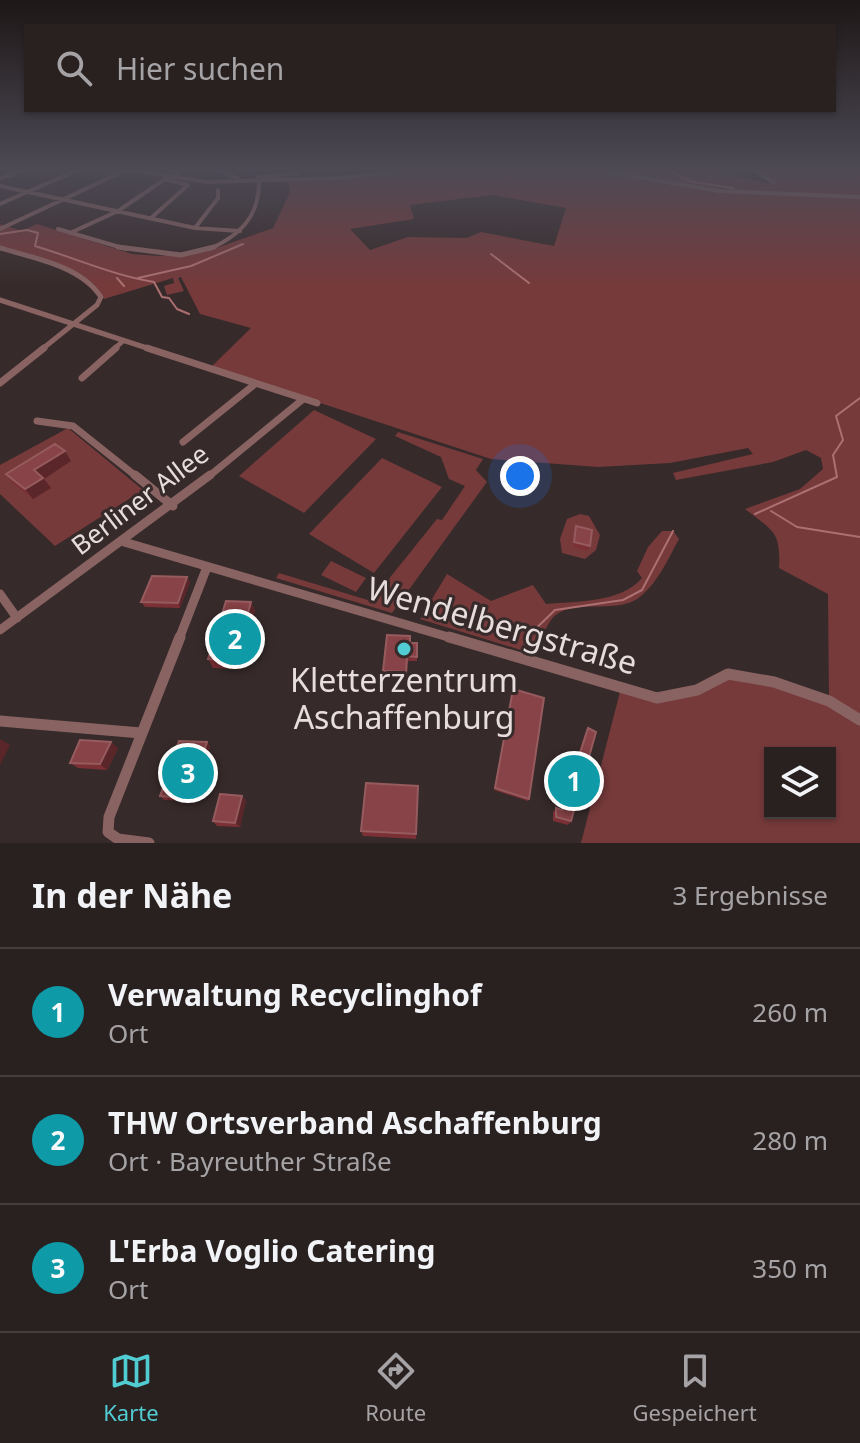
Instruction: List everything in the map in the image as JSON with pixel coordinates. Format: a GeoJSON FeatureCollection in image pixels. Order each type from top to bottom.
{"type":"FeatureCollection","features":[{"type":"Feature","properties":{"kind":"street"},"geometry":{"type":"LineString","coordinates":[[0,229],[44,208]]}},
{"type":"Feature","properties":{"kind":"street"},"geometry":{"type":"LineString","coordinates":[[106,208],[195,228],[240,231]]}},
{"type":"Feature","properties":{"kind":"street"},"geometry":{"type":"LineString","coordinates":[[70,233],[122,208]]}},
{"type":"Feature","properties":{"kind":"street"},"geometry":{"type":"LineString","coordinates":[[150,218],[165,208]]}},
{"type":"Feature","properties":{"kind":"street"},"geometry":{"type":"LineString","coordinates":[[195,228],[210,208]]}},
{"type":"Feature","properties":{"kind":"street"},"geometry":{"type":"LineString","coordinates":[[58,229],[133,252],[160,255],[217,246],[240,231],[255,208]]}},
{"type":"Feature","properties":{"kind":"street"},"geometry":{"type":"LineString","coordinates":[[0,222],[10,225]]}},
{"type":"Feature","properties":{"kind":"street"},"geometry":{"type":"LineString","coordinates":[[0,248],[52,264],[98,290],[97,305],[0,383]]}},
{"type":"Feature","properties":{"kind":"street"},"geometry":{"type":"LineString","coordinates":[[2,302],[317,403]]}},
{"type":"Feature","properties":{"kind":"street"},"geometry":{"type":"LineString","coordinates":[[82,378],[123,341]]}},
{"type":"Feature","properties":{"kind":"street"},"geometry":{"type":"LineString","coordinates":[[183,442],[255,384]]}},
{"type":"Feature","properties":{"kind":"street","name":"Berliner Allee"},"geometry":{"type":"LineString","coordinates":[[0,630],[173,506],[302,400]]}},
{"type":"Feature","properties":{"kind":"street"},"geometry":{"type":"LineString","coordinates":[[37,421],[73,426],[173,506]]}},
{"type":"Feature","properties":{"kind":"street","name":"Wendelbergstraße"},"geometry":{"type":"LineString","coordinates":[[124,542],[657,698],[697,690],[728,674],[774,682],[802,691],[829,701],[860,720]]}},
{"type":"Feature","properties":{"kind":"street"},"geometry":{"type":"LineString","coordinates":[[159,843],[118,839],[108,832],[109,817],[207,567]]}},
{"type":"Feature","properties":{"kind":"street"},"geometry":{"type":"LineString","coordinates":[[0,594],[17,618]]}},
{"type":"Feature","properties":{"kind":"street"},"geometry":{"type":"LineString","coordinates":[[0,721],[141,733]]}},
{"type":"Feature","properties":{"kind":"shaded area"},"geometry":{"type":"Polygon","coordinates":[[[282,208],[411,208],[414,219],[350,229],[370,250],[408,237],[467,238],[481,232],[554,246],[566,208],[860,208],[860,843],[581,843],[621,688],[657,698],[728,674],[829,700],[828,594],[779,568],[777,539],[745,509],[800,489],[823,469],[821,458],[806,450],[773,462],[676,480],[673,473],[753,454],[748,448],[670,463],[598,467],[491,459],[211,367],[251,328],[200,314],[181,277],[178,278],[184,291],[167,295],[164,286],[174,283],[173,278],[104,299],[98,288],[74,271],[0,246],[0,224],[22,231],[37,224],[132,254],[159,256],[214,249],[273,228],[282,208]]]}},
{"type":"Feature","properties":{"kind":"shaded area"},"geometry":{"type":"Polygon","coordinates":[[[314,410],[376,439],[304,513],[239,476],[314,410]]]}},
{"type":"Feature","properties":{"kind":"shaded area"},"geometry":{"type":"Polygon","coordinates":[[[68,428],[143,490],[55,546],[0,494],[0,465],[68,428]]]}},
{"type":"Feature","properties":{"kind":"shaded area"},"geometry":{"type":"Polygon","coordinates":[[[398,432],[483,459],[476,470],[487,482],[392,613],[276,578],[279,573],[371,601],[437,519],[442,520],[465,486],[449,479],[441,457],[395,436],[398,432]]]}},
{"type":"Feature","properties":{"kind":"shaded area"},"geometry":{"type":"Polygon","coordinates":[[[382,458],[442,487],[374,573],[309,534],[382,458]]]}},
{"type":"Feature","properties":{"kind":"shaded area"},"geometry":{"type":"Polygon","coordinates":[[[580,514],[589,516],[600,535],[596,550],[585,559],[562,553],[560,539],[567,519],[580,514]]]}},
{"type":"Feature","properties":{"kind":"shaded area"},"geometry":{"type":"Polygon","coordinates":[[[662,531],[673,531],[679,539],[653,584],[641,596],[620,605],[582,607],[559,613],[548,624],[534,654],[420,619],[447,574],[491,601],[533,585],[546,604],[598,599],[622,592],[642,578],[637,571],[648,547],[662,531]]]}},
{"type":"Feature","properties":{"kind":"shaded area"},"geometry":{"type":"Polygon","coordinates":[[[331,561],[366,578],[356,592],[321,575],[331,561]]]}},
{"type":"Feature","properties":{"kind":"building"},"geometry":{"type":"Polygon","coordinates":[[[55,444],[65,451],[34,470],[43,478],[25,489],[6,474],[55,444]]]}},
{"type":"Feature","properties":{"kind":"building"},"geometry":{"type":"Polygon","coordinates":[[[576,526],[592,530],[590,546],[574,542],[576,526]]]}},
{"type":"Feature","properties":{"kind":"building"},"geometry":{"type":"Polygon","coordinates":[[[152,576],[187,577],[178,603],[141,602],[152,576]]]}},
{"type":"Feature","properties":{"kind":"building"},"geometry":{"type":"Polygon","coordinates":[[[226,601],[251,602],[235,660],[208,659],[226,601]]]}},
{"type":"Feature","properties":{"kind":"building","name":"Kletterzentrum Aschaffenburg"},"geometry":{"type":"Polygon","coordinates":[[[387,635],[410,636],[410,643],[417,643],[417,657],[407,656],[406,672],[383,671],[387,635]]]}},
{"type":"Feature","properties":{"kind":"building"},"geometry":{"type":"Polygon","coordinates":[[[513,689],[544,698],[529,799],[495,788],[513,689]]]}},
{"type":"Feature","properties":{"kind":"building"},"geometry":{"type":"Polygon","coordinates":[[[588,728],[596,732],[571,821],[556,817],[556,808],[562,810],[588,728]]]}},
{"type":"Feature","properties":{"kind":"building"},"geometry":{"type":"Polygon","coordinates":[[[80,740],[111,742],[100,764],[70,763],[80,740]]]}},
{"type":"Feature","properties":{"kind":"building"},"geometry":{"type":"Polygon","coordinates":[[[179,741],[207,742],[190,798],[160,796],[179,741]]]}},
{"type":"Feature","properties":{"kind":"building"},"geometry":{"type":"Polygon","coordinates":[[[366,783],[418,786],[416,834],[361,831],[366,783]]]}},
{"type":"Feature","properties":{"kind":"building"},"geometry":{"type":"Polygon","coordinates":[[[220,794],[242,796],[235,823],[213,821],[220,794]]]}},
{"type":"Feature","properties":{"kind":"waterway"},"geometry":{"type":"LineString","coordinates":[[0,234],[27,230],[38,233],[35,246],[108,271],[154,282],[162,297],[169,298],[177,309],[189,314]]}},
{"type":"Feature","properties":{"kind":"waterway"},"geometry":{"type":"LineString","coordinates":[[138,278],[191,266],[243,244]]}},
{"type":"Feature","properties":{"kind":"waterway"},"geometry":{"type":"LineString","coordinates":[[491,254],[529,283]]}},
{"type":"Feature","properties":{"kind":"waterway"},"geometry":{"type":"LineString","coordinates":[[117,278],[124,286]]}},
{"type":"Feature","properties":{"kind":"waterway"},"geometry":{"type":"LineString","coordinates":[[755,514],[837,477],[833,455],[843,440],[836,416],[860,398]]}},
{"type":"Feature","properties":{"kind":"waterway"},"geometry":{"type":"LineString","coordinates":[[771,511],[797,527],[860,537]]}},
{"type":"Feature","properties":{"kind":"waterway"},"geometry":{"type":"LineString","coordinates":[[525,639],[555,610],[623,600],[642,590],[673,531]]}},
{"type":"Feature","properties":{"kind":"place","name":"THW Ortsverband Aschaffenburg"},"geometry":{"type":"Point","coordinates":[235,639]}},
{"type":"Feature","properties":{"kind":"place","name":"Kletterzentrum Aschaffenburg"},"geometry":{"type":"Point","coordinates":[404,649]}},
{"type":"Feature","properties":{"kind":"place","name":"L'Erba Voglio Catering"},"geometry":{"type":"Point","coordinates":[188,773]}},
{"type":"Feature","properties":{"kind":"place","name":"Verwaltung Recyclinghof"},"geometry":{"type":"Point","coordinates":[574,781]}}]}
